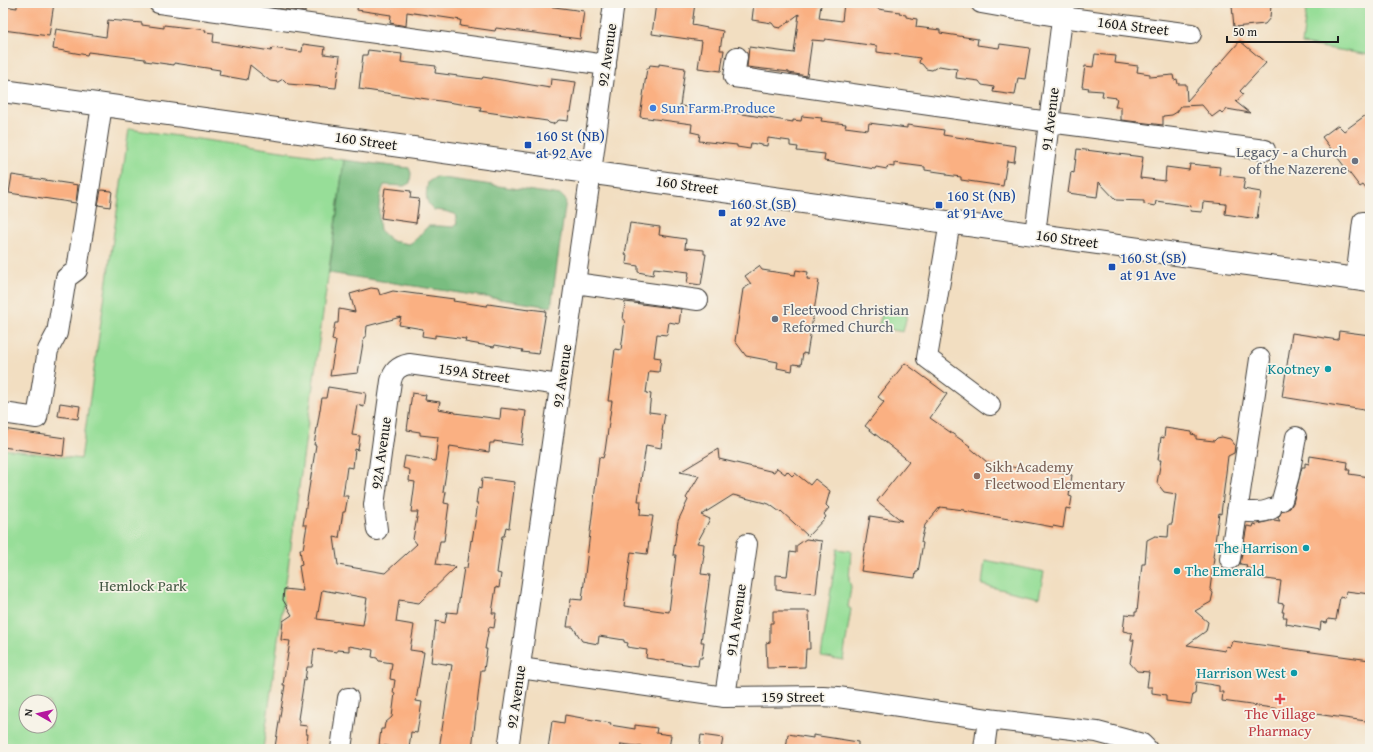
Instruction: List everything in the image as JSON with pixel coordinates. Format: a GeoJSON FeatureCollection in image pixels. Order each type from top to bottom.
{"type":"FeatureCollection","features":[{"type":"Feature","properties":{"kind":"main road","name":"160 Street"},"geometry":{"type":"LineString","coordinates":[[4,96],[102,105],[1363,280]]}},
{"type":"Feature","properties":{"kind":"street"},"geometry":{"type":"LineString","coordinates":[[159,3],[606,65]]}},
{"type":"Feature","properties":{"kind":"street","name":"92 Avenue"},"geometry":{"type":"LineString","coordinates":[[508,749],[614,3]]}},
{"type":"Feature","properties":{"kind":"street","name":"160A Street"},"geometry":{"type":"LineString","coordinates":[[981,3],[1063,10],[1191,34]]}},
{"type":"Feature","properties":{"kind":"street","name":"91 Avenue"},"geometry":{"type":"LineString","coordinates":[[1035,234],[1063,10]]}},
{"type":"Feature","properties":{"kind":"street"},"geometry":{"type":"LineString","coordinates":[[737,57],[734,77],[1049,122],[1265,150]]}},
{"type":"Feature","properties":{"kind":"street"},"geometry":{"type":"LineString","coordinates":[[3,413],[37,418],[48,350],[57,333],[66,278],[77,270],[102,105]]}},
{"type":"Feature","properties":{"kind":"street"},"geometry":{"type":"LineString","coordinates":[[950,222],[927,358],[990,405]]}},
{"type":"Feature","properties":{"kind":"street"},"geometry":{"type":"LineString","coordinates":[[1363,222],[1363,280]]}},
{"type":"Feature","properties":{"kind":"street"},"geometry":{"type":"LineString","coordinates":[[575,283],[698,300]]}},
{"type":"Feature","properties":{"kind":"street"},"geometry":{"type":"LineString","coordinates":[[1230,559],[1260,359]]}},
{"type":"Feature","properties":{"kind":"street","name":"159A Street"},"geometry":{"type":"LineString","coordinates":[[392,376],[396,370],[403,365],[409,364],[560,384]]}},
{"type":"Feature","properties":{"kind":"street","name":"92A Avenue"},"geometry":{"type":"LineString","coordinates":[[377,530],[374,505],[392,376]]}},
{"type":"Feature","properties":{"kind":"street"},"geometry":{"type":"LineString","coordinates":[[1238,511],[1266,512],[1276,505],[1289,475],[1296,437]]}},
{"type":"Feature","properties":{"kind":"street","name":"91A Avenue"},"geometry":{"type":"LineString","coordinates":[[725,697],[747,544]]}},
{"type":"Feature","properties":{"kind":"street","name":"159 Street"},"geometry":{"type":"LineString","coordinates":[[520,668],[725,697],[823,696],[988,719],[1097,732],[1142,744],[1147,749]]}},
{"type":"Feature","properties":{"kind":"street"},"geometry":{"type":"LineString","coordinates":[[341,749],[348,698]]}},
{"type":"Feature","properties":{"kind":"street"},"geometry":{"type":"LineString","coordinates":[[984,749],[988,719]]}},
{"type":"Feature","properties":{"kind":"green space"},"geometry":{"type":"Polygon","coordinates":[[[1307,3],[1370,3],[1370,55],[1302,44],[1307,3]]]}},
{"type":"Feature","properties":{"kind":"green space","name":"Hemlock Park"},"geometry":{"type":"Polygon","coordinates":[[[129,129],[344,160],[263,749],[3,749],[3,449],[81,459],[129,129]]]}},
{"type":"Feature","properties":{"kind":"green space"},"geometry":{"type":"Polygon","coordinates":[[[344,160],[409,168],[411,173],[410,183],[404,186],[384,185],[379,213],[380,230],[392,241],[409,244],[428,226],[454,227],[457,223],[455,214],[434,210],[427,201],[426,194],[428,182],[436,177],[561,195],[566,200],[551,307],[329,273],[344,160]]]}},
{"type":"Feature","properties":{"kind":"green space"},"geometry":{"type":"Polygon","coordinates":[[[884,308],[907,315],[903,332],[878,327],[884,308]]]}},
{"type":"Feature","properties":{"kind":"green space"},"geometry":{"type":"Polygon","coordinates":[[[837,549],[851,551],[849,580],[851,587],[848,607],[851,609],[843,660],[821,656],[837,549]]]}},
{"type":"Feature","properties":{"kind":"green space"},"geometry":{"type":"Polygon","coordinates":[[[985,560],[1044,572],[1039,598],[982,585],[985,560]]]}},
{"type":"Feature","properties":{"kind":"building"},"geometry":{"type":"Polygon","coordinates":[[[17,3],[54,3],[49,36],[3,30],[3,6],[17,8],[17,3]]]}},
{"type":"Feature","properties":{"kind":"building"},"geometry":{"type":"Polygon","coordinates":[[[269,3],[306,3],[305,12],[269,7],[269,3]]]}},
{"type":"Feature","properties":{"kind":"building"},"geometry":{"type":"Polygon","coordinates":[[[358,3],[525,3],[584,11],[580,39],[496,28],[495,31],[460,26],[461,20],[407,12],[406,26],[390,23],[391,15],[357,10],[358,3]]]}},
{"type":"Feature","properties":{"kind":"building"},"geometry":{"type":"Polygon","coordinates":[[[656,3],[695,3],[692,25],[723,31],[720,50],[724,50],[721,71],[698,68],[702,41],[652,34],[656,3]]]}},
{"type":"Feature","properties":{"kind":"building"},"geometry":{"type":"Polygon","coordinates":[[[754,3],[813,3],[812,4],[821,5],[819,18],[842,21],[844,3],[873,3],[878,9],[900,12],[899,14],[906,15],[906,17],[917,19],[916,27],[940,30],[940,33],[978,39],[977,45],[999,48],[1000,44],[1030,48],[1025,79],[1018,78],[1015,95],[993,92],[994,87],[982,85],[979,81],[956,78],[957,69],[939,66],[932,70],[926,69],[919,63],[920,58],[877,52],[877,46],[825,39],[824,41],[812,40],[807,76],[789,72],[747,67],[749,47],[794,53],[799,14],[780,28],[775,27],[772,23],[752,20],[754,3]]]}},
{"type":"Feature","properties":{"kind":"building"},"geometry":{"type":"Polygon","coordinates":[[[1271,5],[1270,18],[1265,24],[1234,27],[1232,6],[1271,5]]]}},
{"type":"Feature","properties":{"kind":"building"},"geometry":{"type":"Polygon","coordinates":[[[108,20],[142,23],[142,25],[164,28],[164,25],[206,30],[205,32],[214,33],[213,42],[271,51],[272,48],[302,52],[303,44],[325,47],[324,54],[340,56],[336,88],[288,84],[283,79],[278,82],[270,81],[250,65],[247,80],[219,75],[220,70],[174,63],[174,65],[145,61],[145,59],[88,52],[87,55],[53,49],[56,29],[106,37],[108,20]]]}},
{"type":"Feature","properties":{"kind":"building"},"geometry":{"type":"Polygon","coordinates":[[[1240,41],[1266,63],[1240,91],[1243,94],[1236,102],[1250,113],[1227,109],[1223,114],[1220,111],[1212,117],[1202,105],[1181,106],[1177,112],[1172,115],[1163,116],[1163,125],[1121,120],[1121,107],[1115,107],[1117,98],[1102,96],[1103,91],[1088,90],[1089,88],[1082,87],[1085,66],[1093,67],[1095,54],[1116,56],[1115,63],[1138,66],[1137,72],[1150,74],[1150,77],[1173,75],[1174,80],[1177,79],[1178,84],[1186,84],[1187,101],[1240,41]]]}},
{"type":"Feature","properties":{"kind":"building"},"geometry":{"type":"Polygon","coordinates":[[[368,50],[402,54],[401,62],[436,66],[435,73],[482,79],[483,77],[550,88],[551,79],[576,82],[571,112],[569,112],[568,121],[559,120],[553,124],[547,121],[480,111],[481,107],[359,89],[363,55],[367,55],[368,50]]]}},
{"type":"Feature","properties":{"kind":"building"},"geometry":{"type":"Polygon","coordinates":[[[659,64],[685,68],[680,106],[724,111],[793,122],[793,120],[801,121],[802,116],[822,118],[821,121],[846,124],[845,127],[868,130],[869,123],[907,128],[907,125],[944,130],[943,135],[1016,146],[1014,162],[1007,161],[1003,186],[961,180],[961,177],[925,170],[925,167],[894,163],[894,167],[888,166],[887,169],[876,167],[875,169],[824,161],[825,154],[797,151],[798,147],[790,146],[790,141],[768,138],[767,146],[751,143],[750,149],[737,147],[737,145],[699,141],[700,134],[691,132],[692,124],[640,117],[647,68],[649,68],[650,65],[659,66],[659,64]]]}},
{"type":"Feature","properties":{"kind":"building","name":"Legacy - a Church of the Nazerene"},"geometry":{"type":"Polygon","coordinates":[[[1370,112],[1370,194],[1363,185],[1360,187],[1322,137],[1338,125],[1344,131],[1370,112]]]}},
{"type":"Feature","properties":{"kind":"building"},"geometry":{"type":"Polygon","coordinates":[[[1077,149],[1143,157],[1140,178],[1165,181],[1166,167],[1189,170],[1190,164],[1220,167],[1219,175],[1245,178],[1243,189],[1261,192],[1257,219],[1225,214],[1226,204],[1203,202],[1202,212],[1190,211],[1191,206],[1156,201],[1155,206],[1144,204],[1144,201],[1116,200],[1099,182],[1097,197],[1068,193],[1071,172],[1074,173],[1077,149]]]}},
{"type":"Feature","properties":{"kind":"building"},"geometry":{"type":"Polygon","coordinates":[[[12,175],[78,185],[76,203],[9,193],[12,175]]]}},
{"type":"Feature","properties":{"kind":"building"},"geometry":{"type":"Polygon","coordinates":[[[385,188],[411,191],[410,198],[419,199],[416,223],[381,218],[385,188]]]}},
{"type":"Feature","properties":{"kind":"building"},"geometry":{"type":"Polygon","coordinates":[[[101,190],[112,191],[110,207],[98,205],[101,190]]]}},
{"type":"Feature","properties":{"kind":"building"},"geometry":{"type":"Polygon","coordinates":[[[630,223],[660,227],[659,235],[686,239],[685,248],[704,250],[704,254],[706,254],[701,285],[687,283],[689,272],[654,268],[653,275],[638,272],[638,266],[626,264],[627,255],[625,255],[630,223]]]}},
{"type":"Feature","properties":{"kind":"building","name":"Fleetwood Christian Reformed Church"},"geometry":{"type":"Polygon","coordinates":[[[759,266],[762,270],[795,275],[796,270],[808,272],[807,279],[819,280],[807,354],[803,353],[801,365],[793,364],[792,371],[777,368],[778,362],[746,356],[735,341],[743,289],[751,284],[745,276],[759,266]]]}},
{"type":"Feature","properties":{"kind":"building"},"geometry":{"type":"Polygon","coordinates":[[[371,288],[378,289],[380,295],[393,291],[454,299],[453,301],[487,306],[488,304],[546,311],[539,354],[522,352],[523,350],[495,345],[494,347],[465,342],[466,339],[435,335],[435,338],[422,336],[423,329],[399,325],[401,317],[367,326],[358,373],[330,376],[336,341],[332,340],[335,323],[338,323],[339,309],[355,312],[350,294],[371,288]]]}},
{"type":"Feature","properties":{"kind":"building"},"geometry":{"type":"Polygon","coordinates":[[[625,302],[681,309],[679,324],[669,322],[667,335],[657,334],[654,357],[661,358],[659,372],[649,371],[646,393],[651,394],[649,412],[665,414],[661,448],[646,445],[638,501],[641,501],[640,515],[653,516],[647,554],[631,552],[624,606],[669,612],[676,555],[673,555],[678,521],[688,500],[686,498],[699,476],[680,472],[718,449],[719,459],[774,472],[777,468],[785,474],[787,471],[792,476],[795,473],[810,485],[815,479],[830,491],[826,505],[829,508],[824,514],[826,517],[808,536],[781,511],[780,512],[769,504],[733,495],[701,515],[710,519],[697,543],[704,544],[701,574],[710,575],[701,642],[704,642],[702,658],[699,658],[698,666],[646,658],[647,650],[627,647],[628,643],[624,642],[624,640],[599,636],[598,644],[582,641],[573,627],[567,627],[571,599],[582,600],[599,457],[603,458],[605,451],[612,401],[608,401],[615,349],[621,350],[625,320],[623,320],[625,302]]]}},
{"type":"Feature","properties":{"kind":"building","name":"Kootney"},"geometry":{"type":"Polygon","coordinates":[[[1339,331],[1370,335],[1370,411],[1282,397],[1292,333],[1338,340],[1339,331]]]}},
{"type":"Feature","properties":{"kind":"building"},"geometry":{"type":"Polygon","coordinates":[[[905,363],[947,394],[930,418],[970,446],[969,447],[987,462],[1017,468],[1017,466],[1072,475],[1069,496],[1072,497],[1070,509],[1066,508],[1063,528],[940,507],[925,525],[921,542],[923,543],[918,572],[916,572],[915,578],[861,571],[870,516],[902,521],[877,501],[909,461],[865,426],[884,402],[878,397],[905,363]]]}},
{"type":"Feature","properties":{"kind":"building"},"geometry":{"type":"Polygon","coordinates":[[[328,387],[366,393],[364,407],[357,405],[352,435],[360,436],[358,450],[355,449],[353,468],[347,467],[343,496],[348,496],[345,512],[343,512],[339,538],[334,537],[338,565],[385,573],[417,544],[413,539],[418,512],[411,512],[415,482],[409,481],[410,470],[403,468],[405,456],[435,461],[438,437],[420,435],[420,432],[407,430],[412,393],[426,395],[425,400],[440,402],[438,409],[455,413],[500,419],[501,408],[526,411],[522,445],[494,441],[494,443],[490,443],[489,452],[450,446],[443,492],[446,492],[444,503],[449,504],[444,541],[440,541],[436,564],[456,567],[419,603],[399,600],[396,622],[414,625],[410,650],[424,652],[416,701],[422,702],[417,733],[411,732],[409,749],[379,745],[381,729],[384,729],[385,723],[392,717],[395,680],[390,679],[392,663],[379,661],[377,658],[372,657],[373,650],[349,646],[349,651],[337,650],[337,652],[314,649],[312,667],[307,667],[304,680],[298,719],[299,725],[307,726],[306,734],[308,734],[306,749],[275,747],[285,685],[283,685],[290,641],[281,640],[283,621],[292,615],[283,600],[284,589],[303,591],[299,566],[302,565],[300,549],[303,549],[307,525],[303,525],[322,398],[326,398],[328,387]],[[322,590],[317,619],[363,625],[367,598],[322,590]]]}},
{"type":"Feature","properties":{"kind":"building"},"geometry":{"type":"Polygon","coordinates":[[[60,403],[80,406],[78,419],[58,416],[60,403]]]}},
{"type":"Feature","properties":{"kind":"building"},"geometry":{"type":"Polygon","coordinates":[[[1165,428],[1192,432],[1191,434],[1196,435],[1196,439],[1214,441],[1217,438],[1222,437],[1230,439],[1235,445],[1234,453],[1228,456],[1221,514],[1219,513],[1210,589],[1213,593],[1211,602],[1195,611],[1208,622],[1206,631],[1187,645],[1225,651],[1226,646],[1230,647],[1232,641],[1370,660],[1370,713],[1367,712],[1366,721],[1222,701],[1223,692],[1219,692],[1219,686],[1196,682],[1195,694],[1193,694],[1191,704],[1166,701],[1166,695],[1152,693],[1152,687],[1147,687],[1149,672],[1137,671],[1130,663],[1134,640],[1131,640],[1132,633],[1123,631],[1125,614],[1135,615],[1135,612],[1137,612],[1142,564],[1145,564],[1147,540],[1155,536],[1168,537],[1169,524],[1172,524],[1176,494],[1164,492],[1157,483],[1161,460],[1158,460],[1161,437],[1164,438],[1165,428]]]}},
{"type":"Feature","properties":{"kind":"building"},"geometry":{"type":"Polygon","coordinates":[[[3,429],[65,438],[63,456],[3,447],[3,429]]]}},
{"type":"Feature","properties":{"kind":"building","name":"The Harrison"},"geometry":{"type":"Polygon","coordinates":[[[1310,456],[1348,462],[1347,470],[1350,470],[1349,474],[1370,477],[1370,594],[1346,591],[1345,598],[1340,597],[1336,620],[1328,619],[1327,623],[1321,622],[1320,630],[1286,624],[1287,617],[1283,617],[1284,612],[1282,612],[1284,604],[1278,603],[1281,581],[1259,578],[1260,572],[1252,571],[1252,569],[1246,568],[1247,565],[1240,564],[1247,526],[1253,527],[1254,524],[1257,525],[1274,520],[1280,521],[1278,518],[1282,511],[1290,508],[1293,503],[1302,467],[1305,467],[1305,463],[1309,464],[1310,456]]]}},
{"type":"Feature","properties":{"kind":"building"},"geometry":{"type":"Polygon","coordinates":[[[482,478],[515,482],[509,528],[506,527],[504,536],[502,536],[497,573],[501,574],[499,588],[496,587],[492,613],[496,613],[494,628],[489,627],[485,649],[487,649],[484,670],[481,670],[472,749],[439,749],[452,665],[431,662],[436,621],[445,623],[447,612],[457,613],[464,568],[467,568],[471,540],[472,541],[478,503],[476,503],[478,488],[481,489],[482,478]]]}},
{"type":"Feature","properties":{"kind":"building"},"geometry":{"type":"Polygon","coordinates":[[[806,539],[822,541],[816,594],[776,590],[776,575],[787,576],[790,552],[796,553],[796,546],[806,539]]]}},
{"type":"Feature","properties":{"kind":"building"},"geometry":{"type":"Polygon","coordinates":[[[773,611],[809,611],[810,649],[806,649],[805,667],[767,668],[766,643],[770,642],[770,623],[773,623],[773,611]]]}},
{"type":"Feature","properties":{"kind":"building"},"geometry":{"type":"Polygon","coordinates":[[[565,715],[635,729],[635,725],[657,728],[656,733],[671,735],[669,749],[644,749],[644,747],[621,744],[620,749],[548,749],[552,721],[564,723],[565,715]]]}},
{"type":"Feature","properties":{"kind":"building"},"geometry":{"type":"Polygon","coordinates":[[[788,734],[813,738],[813,735],[858,742],[858,749],[786,749],[788,734]]]}},
{"type":"Feature","properties":{"kind":"building"},"geometry":{"type":"Polygon","coordinates":[[[701,735],[723,738],[721,749],[699,749],[701,735]]]}},
{"type":"Feature","properties":{"kind":"place","name":"Sun Farm Produce"},"geometry":{"type":"Point","coordinates":[653,108]}},
{"type":"Feature","properties":{"kind":"place","name":"160 St (NB) at 92 Ave"},"geometry":{"type":"Point","coordinates":[528,145]}},
{"type":"Feature","properties":{"kind":"place","name":"Legacy - a Church of the Nazerene"},"geometry":{"type":"Point","coordinates":[1355,161]}},
{"type":"Feature","properties":{"kind":"place","name":"160 St (NB) at 91 Ave"},"geometry":{"type":"Point","coordinates":[939,205]}},
{"type":"Feature","properties":{"kind":"place","name":"160 St (SB) at 92 Ave"},"geometry":{"type":"Point","coordinates":[722,213]}},
{"type":"Feature","properties":{"kind":"place","name":"160 St (SB) at 91 Ave"},"geometry":{"type":"Point","coordinates":[1112,267]}},
{"type":"Feature","properties":{"kind":"place","name":"Fleetwood Christian Reformed Church"},"geometry":{"type":"Point","coordinates":[775,319]}},
{"type":"Feature","properties":{"kind":"place","name":"Kootney"},"geometry":{"type":"Point","coordinates":[1328,369]}},
{"type":"Feature","properties":{"kind":"place","name":"Sikh Academy Fleetwood Elementary"},"geometry":{"type":"Point","coordinates":[977,476]}},
{"type":"Feature","properties":{"kind":"place","name":"The Harrison"},"geometry":{"type":"Point","coordinates":[1306,548]}},
{"type":"Feature","properties":{"kind":"place","name":"The Emerald"},"geometry":{"type":"Point","coordinates":[1177,571]}},
{"type":"Feature","properties":{"kind":"place","name":"Harrison West"},"geometry":{"type":"Point","coordinates":[1294,673]}},
{"type":"Feature","properties":{"kind":"place","name":"The Village Pharmacy"},"geometry":{"type":"Point","coordinates":[1280,699]}}]}
